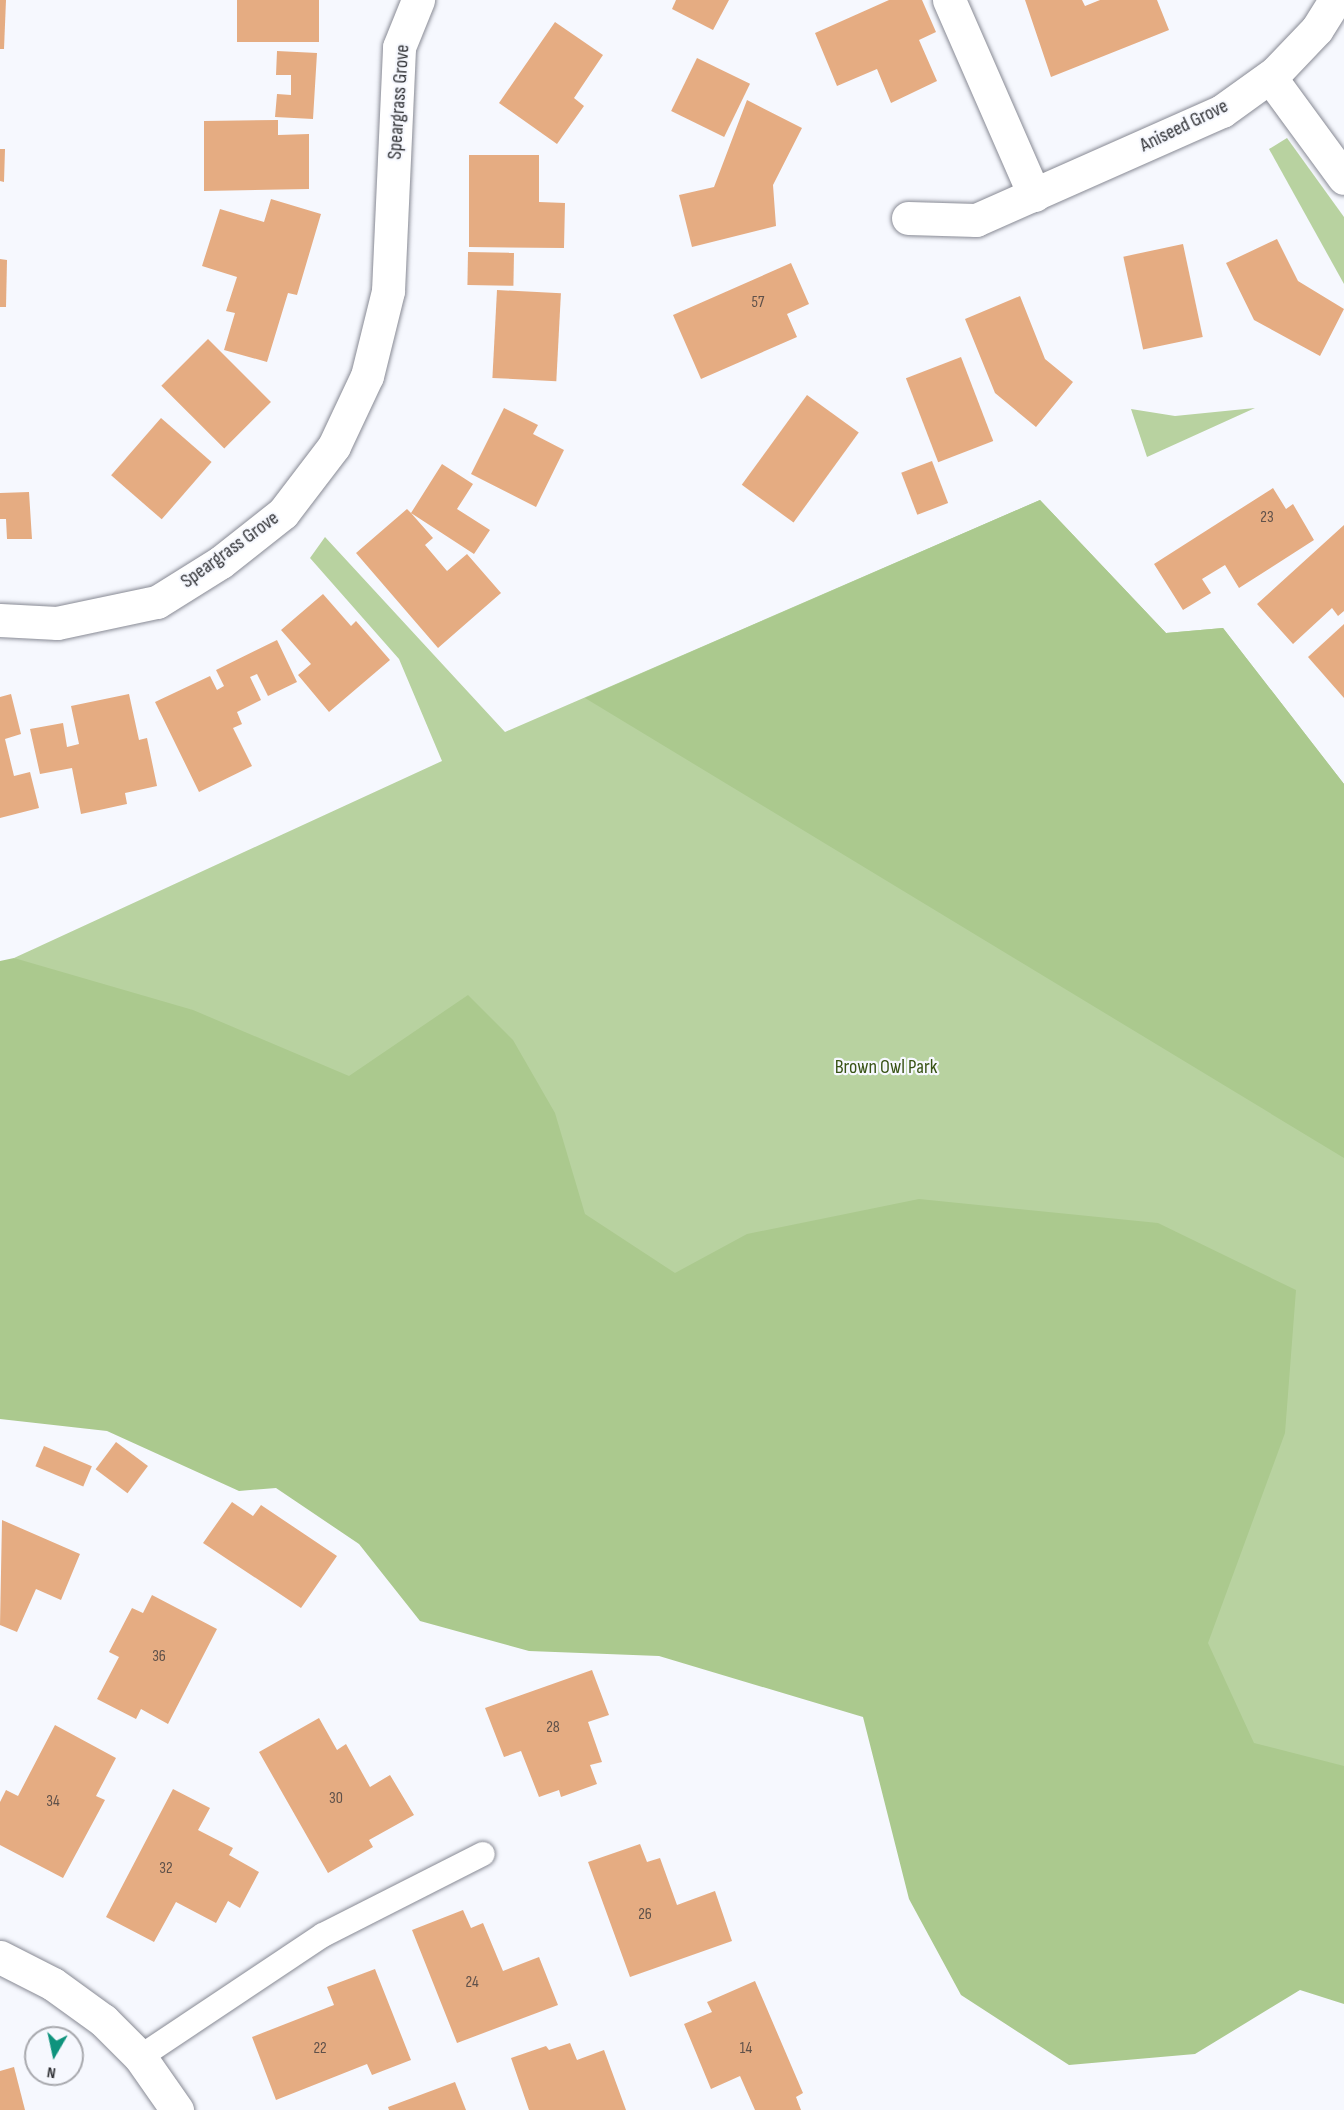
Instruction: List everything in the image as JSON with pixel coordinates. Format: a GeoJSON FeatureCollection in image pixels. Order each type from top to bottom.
{"type":"FeatureCollection","features":[{"type":"Feature","properties":{"kind":"street","name":"Speargrass Grove"},"geometry":{"type":"LineString","coordinates":[[0,620],[57,623],[157,602],[221,562],[283,513],[334,446],[367,376],[388,291],[399,47],[418,0]]}},
{"type":"Feature","properties":{"kind":"street"},"geometry":{"type":"LineString","coordinates":[[949,0],[1034,195]]}},
{"type":"Feature","properties":{"kind":"street","name":"Aniseed Grove"},"geometry":{"type":"LineString","coordinates":[[908,218],[976,220],[1222,111],[1270,77],[1317,29],[1335,0]]}},
{"type":"Feature","properties":{"kind":"street"},"geometry":{"type":"LineString","coordinates":[[1270,77],[1344,178]]}},
{"type":"Feature","properties":{"kind":"street"},"geometry":{"type":"LineString","coordinates":[[0,1957],[61,1990],[103,2020],[140,2057],[177,2110]]}},
{"type":"Feature","properties":{"kind":"lane"},"geometry":{"type":"LineString","coordinates":[[140,2057],[323,1935],[483,1854]]}},
{"type":"Feature","properties":{"kind":"green space"},"geometry":{"type":"Polygon","coordinates":[[[1287,138],[1344,217],[1344,284],[1269,149],[1287,138]]]}},
{"type":"Feature","properties":{"kind":"green space"},"geometry":{"type":"Polygon","coordinates":[[[1255,408],[1147,457],[1131,409],[1175,416],[1255,408]]]}},
{"type":"Feature","properties":{"kind":"green space","name":"Brown Owl Park"},"geometry":{"type":"Polygon","coordinates":[[[1040,500],[1166,633],[1223,628],[1344,784],[1344,1890],[14,958],[442,761],[399,659],[310,558],[325,537],[505,732],[1040,500]]]}},
{"type":"Feature","properties":{"kind":"green space"},"geometry":{"type":"Polygon","coordinates":[[[1040,500],[1166,633],[1223,628],[1344,784],[1344,1158],[585,698],[1040,500]]]}},
{"type":"Feature","properties":{"kind":"green space"},"geometry":{"type":"Polygon","coordinates":[[[14,958],[193,1010],[349,1076],[468,995],[513,1040],[555,1113],[585,1214],[675,1273],[747,1234],[919,1199],[1158,1223],[1296,1290],[1285,1433],[1208,1643],[1254,1743],[1344,1766],[1344,2004],[1300,1990],[1195,2054],[1069,2065],[961,1995],[909,1899],[863,1717],[659,1656],[529,1651],[420,1621],[359,1544],[276,1488],[239,1491],[107,1431],[0,1419],[0,961],[14,958]]]}},
{"type":"Feature","properties":{"kind":"building"},"geometry":{"type":"Polygon","coordinates":[[[0,0],[6,0],[4,49],[0,49],[0,0]]]}},
{"type":"Feature","properties":{"kind":"building"},"geometry":{"type":"Polygon","coordinates":[[[237,0],[319,0],[319,42],[237,42],[237,0]]]}},
{"type":"Feature","properties":{"kind":"building"},"geometry":{"type":"Polygon","coordinates":[[[676,0],[729,0],[713,30],[672,9],[676,0]]]}},
{"type":"Feature","properties":{"kind":"building"},"geometry":{"type":"Polygon","coordinates":[[[889,0],[922,0],[936,32],[919,40],[937,81],[891,103],[877,69],[837,86],[815,33],[889,0]]]}},
{"type":"Feature","properties":{"kind":"building"},"geometry":{"type":"Polygon","coordinates":[[[1025,0],[1082,0],[1085,6],[1100,0],[1157,0],[1169,30],[1051,77],[1025,0]]]}},
{"type":"Feature","properties":{"kind":"building"},"geometry":{"type":"Polygon","coordinates":[[[555,22],[603,55],[574,98],[584,106],[557,144],[499,103],[555,22]]]}},
{"type":"Feature","properties":{"kind":"building"},"geometry":{"type":"Polygon","coordinates":[[[277,51],[317,53],[313,119],[275,117],[277,94],[291,95],[291,75],[276,75],[277,51]]]}},
{"type":"Feature","properties":{"kind":"building"},"geometry":{"type":"Polygon","coordinates":[[[697,58],[750,84],[724,137],[671,111],[697,58]]]}},
{"type":"Feature","properties":{"kind":"building"},"geometry":{"type":"Polygon","coordinates":[[[747,100],[802,128],[773,185],[776,226],[692,247],[679,195],[714,187],[747,100]]]}},
{"type":"Feature","properties":{"kind":"building"},"geometry":{"type":"Polygon","coordinates":[[[278,120],[278,135],[309,134],[309,189],[204,191],[204,121],[278,120]]]}},
{"type":"Feature","properties":{"kind":"building"},"geometry":{"type":"Polygon","coordinates":[[[0,149],[5,149],[4,182],[0,181],[0,149]]]}},
{"type":"Feature","properties":{"kind":"building"},"geometry":{"type":"Polygon","coordinates":[[[469,155],[539,155],[539,202],[565,203],[564,248],[469,247],[469,155]]]}},
{"type":"Feature","properties":{"kind":"building"},"geometry":{"type":"Polygon","coordinates":[[[271,199],[321,214],[297,295],[288,293],[267,362],[224,350],[235,313],[226,311],[237,277],[202,266],[220,209],[264,222],[271,199]]]}},
{"type":"Feature","properties":{"kind":"building"},"geometry":{"type":"Polygon","coordinates":[[[1277,239],[1298,281],[1344,309],[1320,356],[1254,320],[1226,263],[1277,239]]]}},
{"type":"Feature","properties":{"kind":"building"},"geometry":{"type":"Polygon","coordinates":[[[1183,244],[1203,337],[1143,350],[1123,257],[1183,244]]]}},
{"type":"Feature","properties":{"kind":"building"},"geometry":{"type":"Polygon","coordinates":[[[468,252],[514,253],[513,286],[467,285],[468,252]]]}},
{"type":"Feature","properties":{"kind":"building"},"geometry":{"type":"Polygon","coordinates":[[[0,259],[7,260],[6,307],[0,307],[0,259]]]}},
{"type":"Feature","properties":{"kind":"building"},"geometry":{"type":"Polygon","coordinates":[[[791,263],[809,304],[787,314],[797,337],[701,379],[673,315],[791,263]]]}},
{"type":"Feature","properties":{"kind":"building"},"geometry":{"type":"Polygon","coordinates":[[[497,290],[561,293],[556,381],[492,378],[497,290]]]}},
{"type":"Feature","properties":{"kind":"building"},"geometry":{"type":"Polygon","coordinates":[[[1020,296],[1045,359],[1073,382],[1036,427],[995,393],[965,319],[1020,296]]]}},
{"type":"Feature","properties":{"kind":"building"},"geometry":{"type":"Polygon","coordinates":[[[208,339],[271,402],[224,449],[161,386],[208,339]]]}},
{"type":"Feature","properties":{"kind":"building"},"geometry":{"type":"Polygon","coordinates":[[[961,357],[993,441],[938,462],[906,378],[961,357]]]}},
{"type":"Feature","properties":{"kind":"building"},"geometry":{"type":"Polygon","coordinates":[[[807,395],[859,433],[794,522],[742,485],[807,395]]]}},
{"type":"Feature","properties":{"kind":"building"},"geometry":{"type":"Polygon","coordinates":[[[504,408],[538,425],[533,434],[564,450],[536,507],[471,474],[504,408]]]}},
{"type":"Feature","properties":{"kind":"building"},"geometry":{"type":"Polygon","coordinates":[[[161,418],[212,462],[162,519],[111,475],[161,418]]]}},
{"type":"Feature","properties":{"kind":"building"},"geometry":{"type":"Polygon","coordinates":[[[932,461],[948,503],[917,515],[901,473],[932,461]]]}},
{"type":"Feature","properties":{"kind":"building"},"geometry":{"type":"Polygon","coordinates":[[[442,464],[473,484],[457,509],[490,530],[474,554],[411,513],[442,464]]]}},
{"type":"Feature","properties":{"kind":"building"},"geometry":{"type":"Polygon","coordinates":[[[1273,488],[1286,509],[1293,504],[1314,540],[1239,588],[1225,565],[1202,579],[1211,593],[1183,610],[1154,564],[1273,488]]]}},
{"type":"Feature","properties":{"kind":"building"},"geometry":{"type":"Polygon","coordinates":[[[29,492],[32,539],[7,539],[6,519],[0,519],[0,493],[29,492]]]}},
{"type":"Feature","properties":{"kind":"building"},"geometry":{"type":"Polygon","coordinates":[[[407,509],[433,538],[425,545],[447,571],[467,554],[501,593],[438,648],[356,553],[407,509]]]}},
{"type":"Feature","properties":{"kind":"building"},"geometry":{"type":"Polygon","coordinates":[[[1344,525],[1344,611],[1338,616],[1332,608],[1293,644],[1257,604],[1344,525]]]}},
{"type":"Feature","properties":{"kind":"building"},"geometry":{"type":"Polygon","coordinates":[[[323,594],[351,626],[356,621],[390,660],[329,712],[298,675],[311,664],[281,630],[323,594]]]}},
{"type":"Feature","properties":{"kind":"building"},"geometry":{"type":"Polygon","coordinates":[[[1344,624],[1344,698],[1308,657],[1344,624]]]}},
{"type":"Feature","properties":{"kind":"building"},"geometry":{"type":"Polygon","coordinates":[[[277,640],[297,682],[268,696],[257,674],[250,677],[261,700],[237,712],[242,724],[233,728],[252,766],[199,792],[155,702],[210,676],[217,690],[224,686],[216,670],[277,640]]]}},
{"type":"Feature","properties":{"kind":"building"},"geometry":{"type":"Polygon","coordinates":[[[11,694],[21,734],[5,739],[14,776],[30,772],[39,808],[0,818],[0,697],[11,694]]]}},
{"type":"Feature","properties":{"kind":"building"},"geometry":{"type":"Polygon","coordinates":[[[129,694],[139,740],[147,738],[157,786],[125,793],[127,804],[81,814],[72,768],[40,774],[30,729],[63,723],[67,747],[79,744],[71,706],[129,694]]]}},
{"type":"Feature","properties":{"kind":"building"},"geometry":{"type":"Polygon","coordinates":[[[116,1442],[148,1466],[127,1493],[96,1469],[116,1442]]]}},
{"type":"Feature","properties":{"kind":"building"},"geometry":{"type":"Polygon","coordinates":[[[44,1446],[92,1466],[83,1487],[35,1466],[44,1446]]]}},
{"type":"Feature","properties":{"kind":"building"},"geometry":{"type":"Polygon","coordinates":[[[232,1502],[253,1516],[261,1505],[337,1556],[301,1608],[203,1543],[232,1502]]]}},
{"type":"Feature","properties":{"kind":"building"},"geometry":{"type":"Polygon","coordinates":[[[2,1520],[80,1554],[61,1600],[36,1589],[17,1632],[0,1625],[2,1520]]]}},
{"type":"Feature","properties":{"kind":"building"},"geometry":{"type":"Polygon","coordinates":[[[152,1595],[217,1629],[168,1724],[141,1709],[136,1719],[97,1699],[119,1657],[109,1652],[132,1608],[143,1613],[152,1595]]]}},
{"type":"Feature","properties":{"kind":"building"},"geometry":{"type":"Polygon","coordinates":[[[592,1670],[609,1715],[588,1722],[602,1762],[590,1765],[597,1784],[561,1797],[559,1790],[539,1797],[521,1751],[504,1757],[485,1708],[592,1670]]]}},
{"type":"Feature","properties":{"kind":"building"},"geometry":{"type":"Polygon","coordinates":[[[319,1718],[337,1750],[346,1744],[370,1787],[390,1775],[414,1815],[369,1840],[373,1847],[328,1873],[259,1752],[319,1718]]]}},
{"type":"Feature","properties":{"kind":"building"},"geometry":{"type":"Polygon","coordinates":[[[55,1725],[116,1758],[96,1796],[105,1800],[63,1878],[0,1845],[0,1802],[6,1790],[18,1796],[55,1725]]]}},
{"type":"Feature","properties":{"kind":"building"},"geometry":{"type":"Polygon","coordinates":[[[173,1789],[210,1808],[198,1830],[233,1848],[229,1855],[259,1872],[240,1908],[228,1901],[216,1923],[176,1902],[154,1942],[106,1917],[173,1789]]]}},
{"type":"Feature","properties":{"kind":"building"},"geometry":{"type":"Polygon","coordinates":[[[640,1844],[647,1862],[660,1858],[677,1905],[715,1891],[732,1941],[630,1977],[588,1862],[640,1844]]]}},
{"type":"Feature","properties":{"kind":"building"},"geometry":{"type":"Polygon","coordinates":[[[463,1910],[471,1928],[483,1923],[503,1971],[539,1957],[558,2005],[457,2043],[412,1930],[463,1910]]]}},
{"type":"Feature","properties":{"kind":"building"},"geometry":{"type":"Polygon","coordinates":[[[375,1969],[411,2060],[372,2075],[367,2064],[276,2100],[252,2037],[334,2005],[327,1987],[375,1969]]]}},
{"type":"Feature","properties":{"kind":"building"},"geometry":{"type":"Polygon","coordinates":[[[755,1981],[803,2093],[796,2097],[801,2110],[755,2110],[740,2076],[711,2089],[684,2024],[712,2012],[707,2002],[755,1981]]]}},
{"type":"Feature","properties":{"kind":"building"},"geometry":{"type":"Polygon","coordinates":[[[570,2043],[577,2060],[604,2050],[626,2110],[529,2110],[511,2058],[546,2046],[549,2050],[570,2043]]]}},
{"type":"Feature","properties":{"kind":"building"},"geometry":{"type":"Polygon","coordinates":[[[14,2067],[25,2110],[0,2110],[0,2071],[14,2067]]]}},
{"type":"Feature","properties":{"kind":"building"},"geometry":{"type":"Polygon","coordinates":[[[455,2082],[466,2110],[389,2110],[388,2107],[455,2082]]]}}]}
